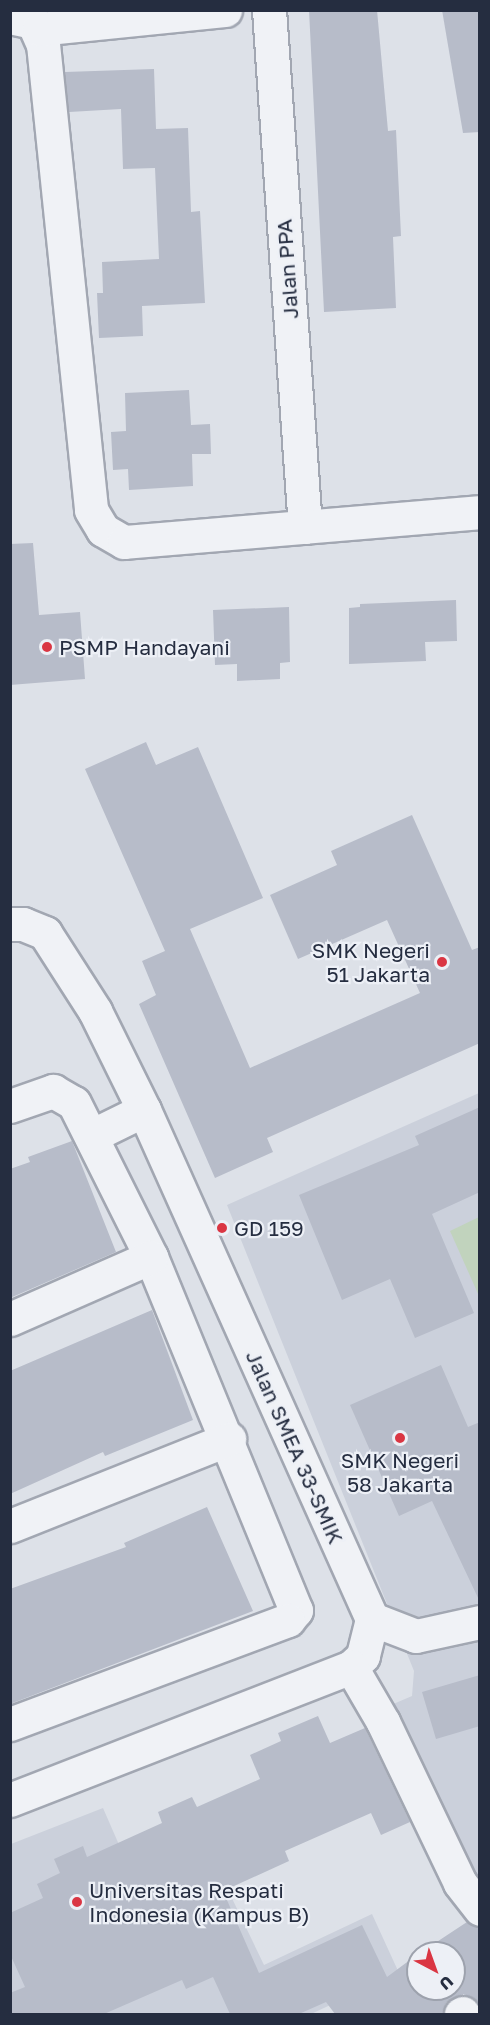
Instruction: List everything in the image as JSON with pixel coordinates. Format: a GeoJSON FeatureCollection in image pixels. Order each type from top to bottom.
{"type":"FeatureCollection","features":[{"type":"Feature","properties":{"kind":"street"},"geometry":{"type":"LineString","coordinates":[[225,10],[25,23],[91,510],[103,530],[124,542],[480,512]]}},
{"type":"Feature","properties":{"kind":"street","name":"Jalan PPA"},"geometry":{"type":"LineString","coordinates":[[269,10],[305,527]]}},
{"type":"Feature","properties":{"kind":"street","name":"Jalan SMEA 33-SMIK"},"geometry":{"type":"LineString","coordinates":[[10,924],[23,924],[45,933],[95,1011],[144,1110],[372,1619]]}},
{"type":"Feature","properties":{"kind":"street"},"geometry":{"type":"LineString","coordinates":[[10,1106],[53,1091],[65,1094],[74,1103],[151,1257],[229,1439],[295,1603],[293,1616],[10,1724]]}},
{"type":"Feature","properties":{"kind":"street"},"geometry":{"type":"LineString","coordinates":[[91,1136],[144,1110]]}},
{"type":"Feature","properties":{"kind":"street"},"geometry":{"type":"LineString","coordinates":[[10,1319],[151,1257]]}},
{"type":"Feature","properties":{"kind":"street"},"geometry":{"type":"LineString","coordinates":[[10,1526],[229,1439]]}},
{"type":"Feature","properties":{"kind":"street"},"geometry":{"type":"LineString","coordinates":[[10,1800],[351,1667],[363,1656],[372,1619],[416,1636],[480,1622]]}},
{"type":"Feature","properties":{"kind":"street"},"geometry":{"type":"LineString","coordinates":[[351,1667],[383,1722],[460,1883],[480,1909]]}},
{"type":"Feature","properties":{"kind":"shaded area","name":"SMK Negeri 58 Jakarta"},"geometry":{"type":"Polygon","coordinates":[[[479,1093],[479,1896],[391,1705],[412,1696],[414,1671],[227,1205],[479,1093]]]}},
{"type":"Feature","properties":{"kind":"shaded area","name":"Universitas Respati Indonesia (Kampus B)"},"geometry":{"type":"Polygon","coordinates":[[[103,1808],[154,1925],[228,1890],[264,1965],[372,1914],[399,1973],[311,2014],[11,2014],[11,1844],[103,1808]]]}},
{"type":"Feature","properties":{"kind":"green space"},"geometry":{"type":"Polygon","coordinates":[[[479,1217],[479,1296],[450,1231],[479,1217]]]}},
{"type":"Feature","properties":{"kind":"building"},"geometry":{"type":"Polygon","coordinates":[[[309,10],[377,10],[388,131],[396,130],[401,236],[393,237],[396,308],[324,312],[309,10]]]}},
{"type":"Feature","properties":{"kind":"building"},"geometry":{"type":"Polygon","coordinates":[[[442,10],[480,10],[480,132],[463,133],[442,10]]]}},
{"type":"Feature","properties":{"kind":"building"},"geometry":{"type":"Polygon","coordinates":[[[154,69],[156,129],[188,128],[191,212],[200,211],[205,303],[142,306],[143,336],[99,338],[97,293],[103,293],[102,262],[159,259],[155,168],[123,169],[121,109],[69,112],[65,72],[154,69]]]}},
{"type":"Feature","properties":{"kind":"building"},"geometry":{"type":"Polygon","coordinates":[[[189,390],[191,425],[210,424],[211,454],[192,454],[193,486],[129,490],[128,469],[113,470],[111,432],[126,431],[125,393],[189,390]]]}},
{"type":"Feature","properties":{"kind":"building","name":"PSMP Handayani"},"geometry":{"type":"Polygon","coordinates":[[[33,543],[39,615],[80,612],[85,679],[10,685],[10,544],[33,543]]]}},
{"type":"Feature","properties":{"kind":"building"},"geometry":{"type":"Polygon","coordinates":[[[456,600],[457,641],[425,642],[426,661],[349,664],[349,608],[360,607],[360,604],[456,600]]]}},
{"type":"Feature","properties":{"kind":"building"},"geometry":{"type":"Polygon","coordinates":[[[289,607],[290,662],[280,663],[280,679],[237,681],[237,664],[215,665],[213,610],[289,607]]]}},
{"type":"Feature","properties":{"kind":"building","name":"SMK Negeri 51 Jakarta"},"geometry":{"type":"Polygon","coordinates":[[[146,742],[156,765],[198,747],[263,898],[190,929],[250,1068],[420,993],[387,920],[298,959],[270,895],[337,865],[331,851],[412,815],[472,950],[480,947],[480,1043],[267,1138],[273,1152],[215,1178],[139,1004],[156,995],[142,961],[165,951],[85,769],[146,742]]]}},
{"type":"Feature","properties":{"kind":"building"},"geometry":{"type":"Polygon","coordinates":[[[480,1107],[480,1192],[432,1214],[474,1313],[415,1338],[390,1279],[342,1300],[299,1195],[419,1145],[415,1136],[480,1107]]]}},
{"type":"Feature","properties":{"kind":"building"},"geometry":{"type":"Polygon","coordinates":[[[72,1141],[116,1252],[10,1298],[10,1169],[30,1162],[28,1157],[72,1141]]]}},
{"type":"Feature","properties":{"kind":"building"},"geometry":{"type":"Polygon","coordinates":[[[152,1310],[193,1420],[105,1456],[103,1452],[10,1494],[10,1371],[152,1310]]]}},
{"type":"Feature","properties":{"kind":"building"},"geometry":{"type":"Polygon","coordinates":[[[441,1365],[468,1427],[480,1422],[480,1602],[432,1501],[399,1516],[350,1405],[441,1365]]]}},
{"type":"Feature","properties":{"kind":"building"},"geometry":{"type":"Polygon","coordinates":[[[207,1507],[253,1611],[10,1704],[10,1589],[126,1547],[124,1543],[207,1507]]]}},
{"type":"Feature","properties":{"kind":"building"},"geometry":{"type":"Polygon","coordinates":[[[480,1675],[480,1726],[436,1739],[422,1692],[480,1675]]]}},
{"type":"Feature","properties":{"kind":"building"},"geometry":{"type":"Polygon","coordinates":[[[318,1716],[330,1743],[365,1728],[410,1822],[381,1835],[371,1813],[285,1851],[289,1861],[223,1891],[259,1973],[362,1925],[387,1977],[406,1963],[406,2001],[450,2001],[446,2003],[443,2014],[335,2014],[326,2002],[299,2014],[230,2014],[213,1977],[186,1989],[182,1980],[104,2014],[10,2014],[10,1993],[25,1987],[10,1954],[10,1913],[43,1898],[37,1884],[60,1873],[54,1859],[83,1846],[87,1857],[162,1823],[158,1812],[192,1797],[197,1807],[260,1779],[250,1755],[281,1741],[278,1733],[318,1716]]]}},
{"type":"Feature","properties":{"kind":"building"},"geometry":{"type":"Polygon","coordinates":[[[467,1922],[480,1927],[480,2004],[466,1995],[466,1941],[438,1941],[467,1922]]]}},
{"type":"Feature","properties":{"kind":"place","name":"PSMP Handayani"},"geometry":{"type":"Point","coordinates":[47,647]}},
{"type":"Feature","properties":{"kind":"place","name":"SMK Negeri 51 Jakarta"},"geometry":{"type":"Point","coordinates":[442,962]}},
{"type":"Feature","properties":{"kind":"place","name":"GD 159"},"geometry":{"type":"Point","coordinates":[222,1228]}},
{"type":"Feature","properties":{"kind":"place","name":"SMK Negeri 58 Jakarta"},"geometry":{"type":"Point","coordinates":[400,1438]}},
{"type":"Feature","properties":{"kind":"place","name":"Universitas Respati Indonesia (Kampus B)"},"geometry":{"type":"Point","coordinates":[77,1902]}}]}
